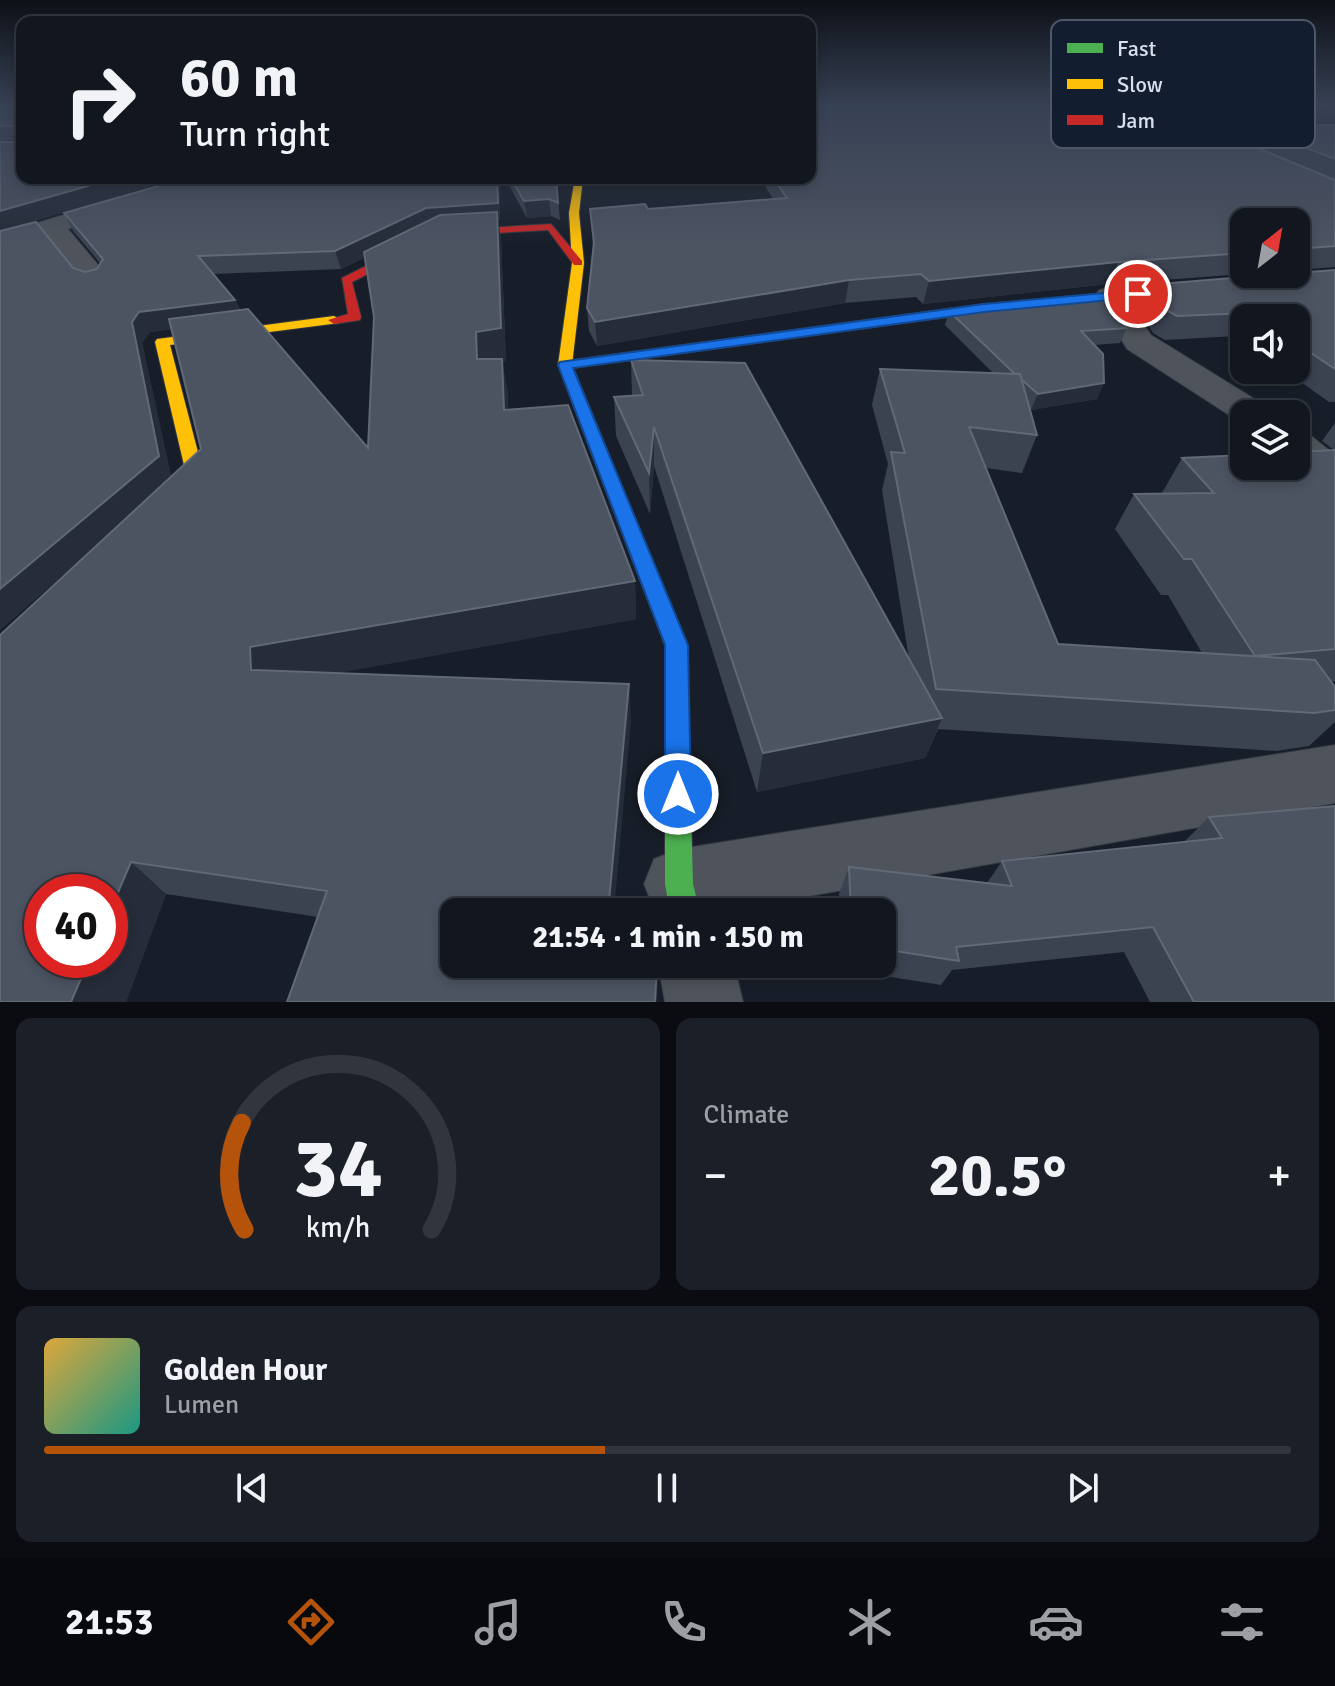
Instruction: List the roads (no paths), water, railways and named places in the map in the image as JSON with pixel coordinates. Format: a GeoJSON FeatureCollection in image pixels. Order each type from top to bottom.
{"type":"FeatureCollection","features":[{"type":"Feature","properties":{"kind":"street"},"geometry":{"type":"LineString","coordinates":[[0,242],[190,184]]}},
{"type":"Feature","properties":{"kind":"street"},"geometry":{"type":"LineString","coordinates":[[578,184],[574,213],[578,263],[565,365],[676,645],[682,898],[1335,774]]}},
{"type":"Feature","properties":{"kind":"street"},"geometry":{"type":"LineString","coordinates":[[52,226],[96,279]]}},
{"type":"Feature","properties":{"kind":"street"},"geometry":{"type":"LineString","coordinates":[[162,515],[197,483],[162,342],[355,317],[346,281],[440,233],[551,227],[578,263]]}},
{"type":"Feature","properties":{"kind":"street"},"geometry":{"type":"LineString","coordinates":[[565,365],[984,308],[1215,288]]}},
{"type":"Feature","properties":{"kind":"street"},"geometry":{"type":"LineString","coordinates":[[1110,296],[1139,342],[1231,400]]}},
{"type":"Feature","properties":{"kind":"street"},"geometry":{"type":"LineString","coordinates":[[1310,455],[1335,476]]}},
{"type":"Feature","properties":{"kind":"street"},"geometry":{"type":"LineString","coordinates":[[699,978],[704,1002]]}}]}
